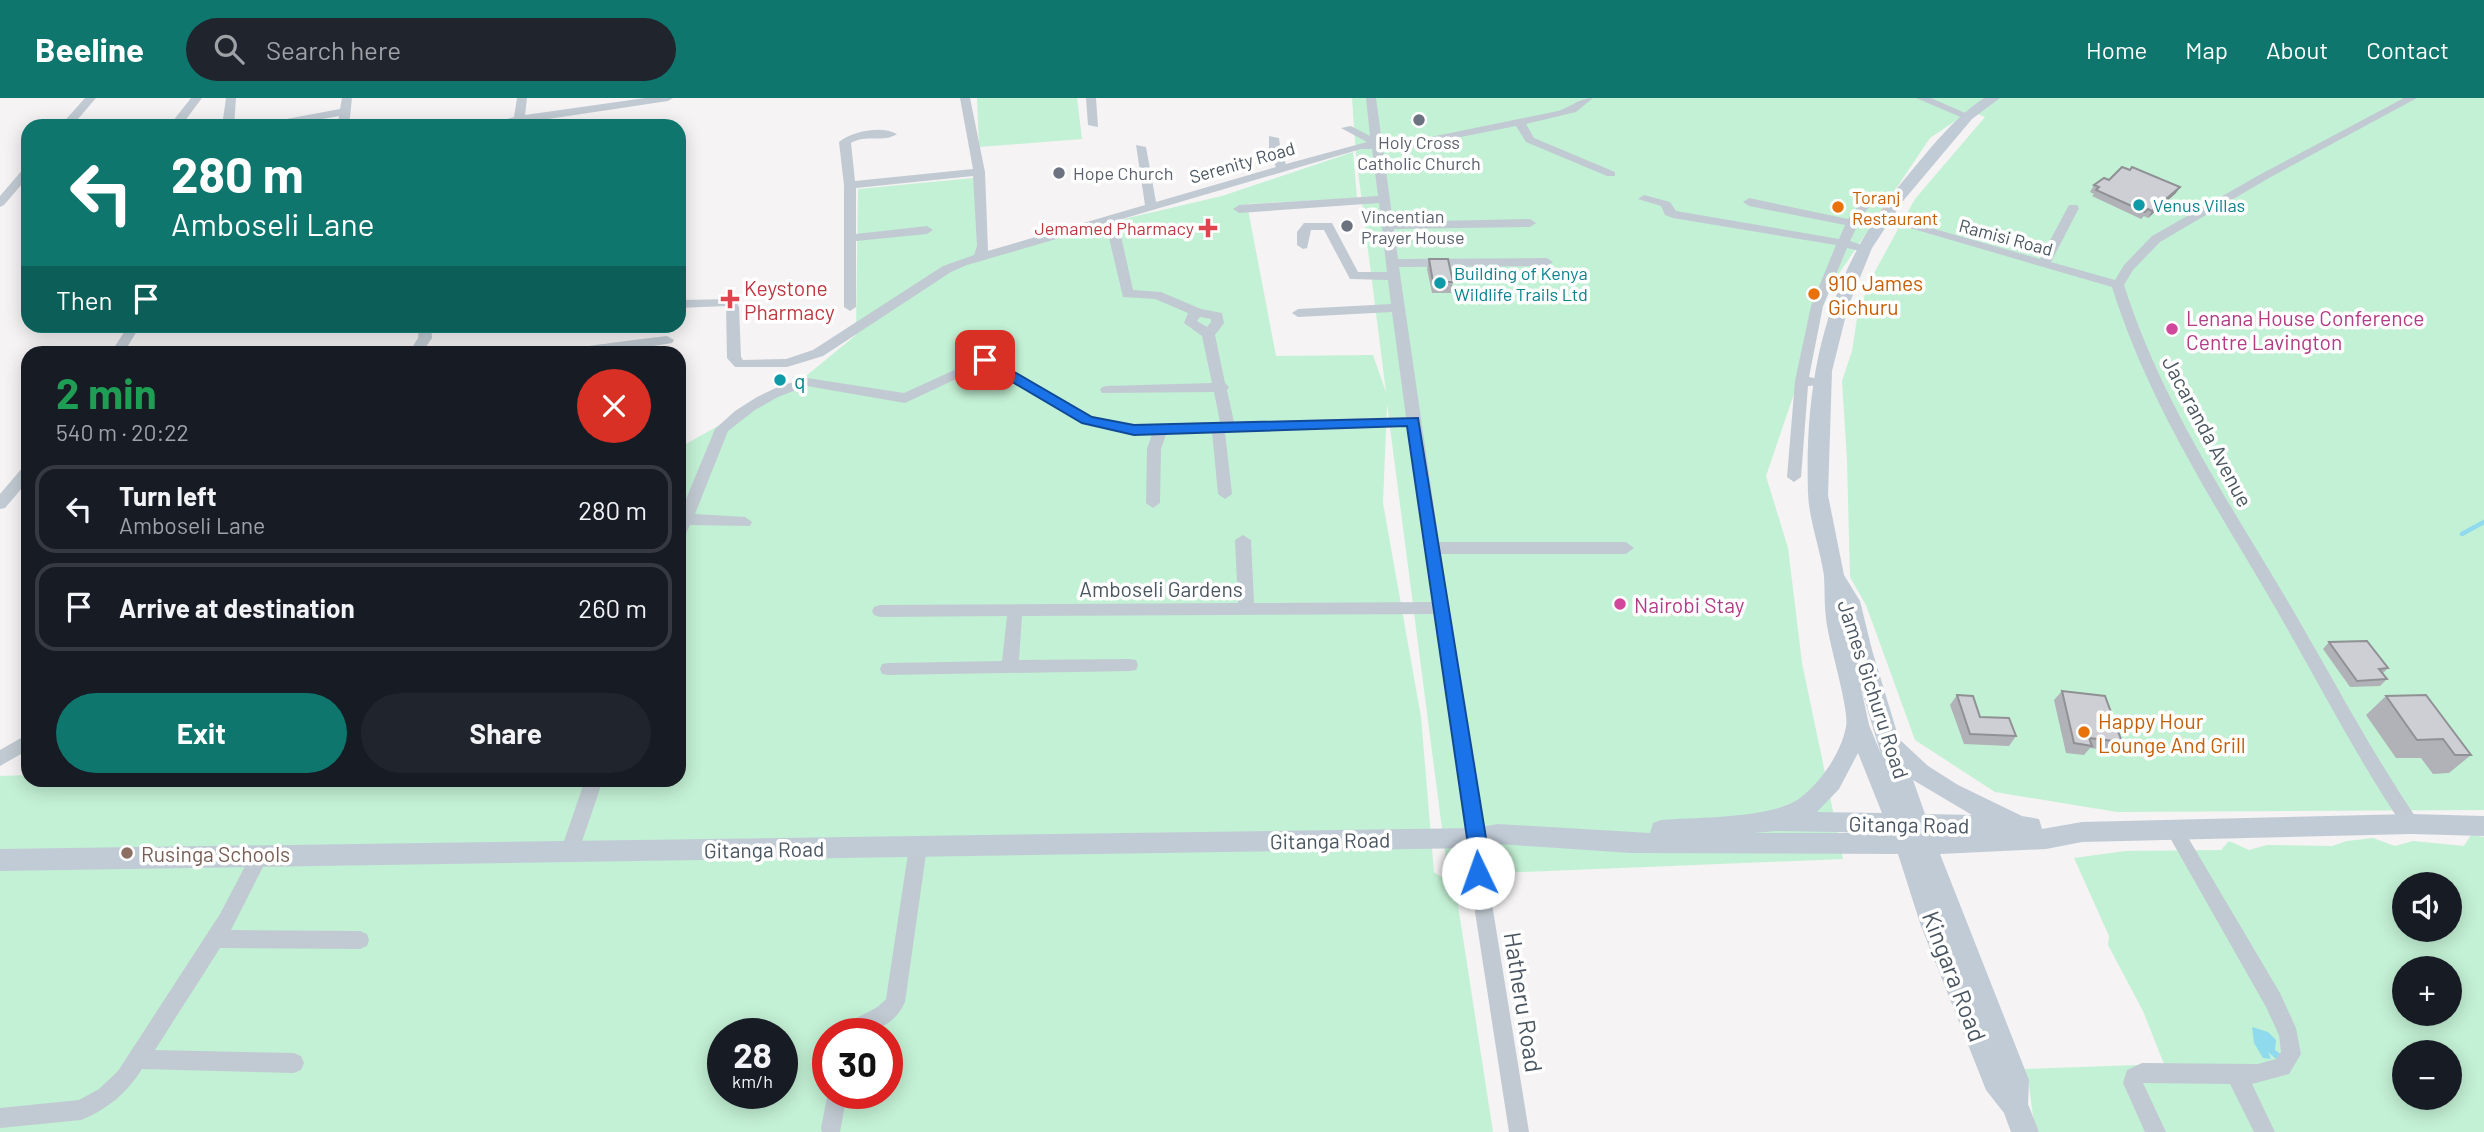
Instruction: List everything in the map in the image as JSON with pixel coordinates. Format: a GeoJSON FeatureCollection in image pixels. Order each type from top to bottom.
{"type":"FeatureCollection","features":[{"type":"Feature","properties":{"kind":"main road","name":"James Gichuru Road"},"geometry":{"type":"LineString","coordinates":[[1911,833],[1858,725],[1836,618],[1834,577],[1818,495],[1822,384],[1839,307],[1864,248],[1896,199],[1967,116],[1993,98]]}},
{"type":"Feature","properties":{"kind":"main road","name":"James Gichuru Road"},"geometry":{"type":"LineString","coordinates":[[1834,577],[1850,601],[1911,833]]}},
{"type":"Feature","properties":{"kind":"main road"},"geometry":{"type":"LineString","coordinates":[[1776,821],[1792,816],[1827,786],[1848,755],[1858,725]]}},
{"type":"Feature","properties":{"kind":"main road"},"geometry":{"type":"LineString","coordinates":[[1886,734],[1905,760],[1936,785],[2021,826]]}},
{"type":"Feature","properties":{"kind":"main road","name":"Gitanga Road"},"geometry":{"type":"LineString","coordinates":[[1527,835],[1719,827],[1776,821],[1911,833],[2046,839],[2082,832],[2411,824],[2484,825]]}},
{"type":"Feature","properties":{"kind":"main road","name":"Gitanga Road"},"geometry":{"type":"LineString","coordinates":[[0,859],[1476,838],[1498,834],[1631,843],[1911,833],[2021,826],[2053,826],[2082,832]]}},
{"type":"Feature","properties":{"kind":"main road","name":"Kingara Road"},"geometry":{"type":"LineString","coordinates":[[1911,833],[1934,926],[1996,1081],[2014,1104],[2025,1132]]}},
{"type":"Feature","properties":{"kind":"street"},"geometry":{"type":"LineString","coordinates":[[72,119],[90,98]]}},
{"type":"Feature","properties":{"kind":"street"},"geometry":{"type":"LineString","coordinates":[[180,119],[197,98]]}},
{"type":"Feature","properties":{"kind":"street"},"geometry":{"type":"LineString","coordinates":[[230,119],[231,98]]}},
{"type":"Feature","properties":{"kind":"street"},"geometry":{"type":"LineString","coordinates":[[344,119],[347,98]]}},
{"type":"Feature","properties":{"kind":"street"},"geometry":{"type":"LineString","coordinates":[[522,98],[519,119],[668,98]]}},
{"type":"Feature","properties":{"kind":"street"},"geometry":{"type":"LineString","coordinates":[[965,98],[979,173],[983,246],[980,256]]}},
{"type":"Feature","properties":{"kind":"street"},"geometry":{"type":"LineString","coordinates":[[1091,98],[1094,125]]}},
{"type":"Feature","properties":{"kind":"street","name":"Hatheru Road"},"geometry":{"type":"LineString","coordinates":[[1371,98],[1413,421],[1476,838],[1478,873],[1520,1132]]}},
{"type":"Feature","properties":{"kind":"street","name":"Serenity Road"},"geometry":{"type":"LineString","coordinates":[[686,304],[730,302],[733,307],[734,358],[740,365],[787,363],[807,358],[947,269],[980,256],[1360,146],[1375,143],[1406,145],[1566,113],[1588,98]]}},
{"type":"Feature","properties":{"kind":"street"},"geometry":{"type":"LineString","coordinates":[[1922,98],[1967,116]]}},
{"type":"Feature","properties":{"kind":"street"},"geometry":{"type":"LineString","coordinates":[[2118,285],[2128,268],[2156,239],[2265,176],[2412,98]]}},
{"type":"Feature","properties":{"kind":"street"},"geometry":{"type":"LineString","coordinates":[[304,119],[344,112]]}},
{"type":"Feature","properties":{"kind":"street"},"geometry":{"type":"LineString","coordinates":[[1519,122],[1530,140],[1611,174]]}},
{"type":"Feature","properties":{"kind":"street"},"geometry":{"type":"LineString","coordinates":[[1346,128],[1356,130],[1375,143]]}},
{"type":"Feature","properties":{"kind":"street"},"geometry":{"type":"LineString","coordinates":[[850,307],[850,185],[845,142],[856,135],[891,134]]}},
{"type":"Feature","properties":{"kind":"street"},"geometry":{"type":"LineString","coordinates":[[1273,138],[1275,154],[1283,169]]}},
{"type":"Feature","properties":{"kind":"street"},"geometry":{"type":"LineString","coordinates":[[1140,147],[1151,207]]}},
{"type":"Feature","properties":{"kind":"street"},"geometry":{"type":"LineString","coordinates":[[850,185],[979,173]]}},
{"type":"Feature","properties":{"kind":"street"},"geometry":{"type":"LineString","coordinates":[[0,203],[21,178]]}},
{"type":"Feature","properties":{"kind":"street"},"geometry":{"type":"LineString","coordinates":[[1794,477],[1802,381],[1813,321],[1851,223],[1871,197],[1896,199]]}},
{"type":"Feature","properties":{"kind":"street"},"geometry":{"type":"LineString","coordinates":[[1644,199],[1666,204],[1669,212],[1673,214],[1864,248]]}},
{"type":"Feature","properties":{"kind":"street"},"geometry":{"type":"LineString","coordinates":[[1239,209],[1383,200]]}},
{"type":"Feature","properties":{"kind":"street"},"geometry":{"type":"LineString","coordinates":[[1749,202],[1851,223]]}},
{"type":"Feature","properties":{"kind":"street"},"geometry":{"type":"LineString","coordinates":[[2043,265],[2073,208]]}},
{"type":"Feature","properties":{"kind":"street","name":"Ramisi Road"},"geometry":{"type":"LineString","coordinates":[[1885,219],[2118,285]]}},
{"type":"Feature","properties":{"kind":"street"},"geometry":{"type":"LineString","coordinates":[[1095,223],[1115,236],[1127,294],[1157,295],[1198,313],[1191,317],[1191,323],[1208,334],[1222,387],[1225,494]]}},
{"type":"Feature","properties":{"kind":"street"},"geometry":{"type":"LineString","coordinates":[[1387,226],[1530,223]]}},
{"type":"Feature","properties":{"kind":"street"},"geometry":{"type":"LineString","coordinates":[[1303,245],[1303,232],[1308,226],[1328,226],[1354,275],[1393,269],[1547,262]]}},
{"type":"Feature","properties":{"kind":"street"},"geometry":{"type":"LineString","coordinates":[[850,238],[927,230]]}},
{"type":"Feature","properties":{"kind":"street","name":"Jacaranda Avenue"},"geometry":{"type":"LineString","coordinates":[[2118,285],[2146,365],[2172,418],[2389,793],[2411,824]]}},
{"type":"Feature","properties":{"kind":"street"},"geometry":{"type":"LineString","coordinates":[[1298,313],[1398,308]]}},
{"type":"Feature","properties":{"kind":"street"},"geometry":{"type":"LineString","coordinates":[[1813,321],[1834,327]]}},
{"type":"Feature","properties":{"kind":"street"},"geometry":{"type":"LineString","coordinates":[[627,346],[667,340]]}},
{"type":"Feature","properties":{"kind":"street"},"geometry":{"type":"LineString","coordinates":[[686,516],[722,429],[734,418],[791,386],[807,382],[905,398],[985,360],[1087,420],[1134,430],[1413,421]]}},
{"type":"Feature","properties":{"kind":"street"},"geometry":{"type":"LineString","coordinates":[[1802,381],[1822,384]]}},
{"type":"Feature","properties":{"kind":"street"},"geometry":{"type":"LineString","coordinates":[[1107,390],[1222,387]]}},
{"type":"Feature","properties":{"kind":"street"},"geometry":{"type":"LineString","coordinates":[[1153,503],[1154,449],[1161,429]]}},
{"type":"Feature","properties":{"kind":"street"},"geometry":{"type":"LineString","coordinates":[[0,504],[21,479]]}},
{"type":"Feature","properties":{"kind":"street"},"geometry":{"type":"LineString","coordinates":[[686,528],[746,522]]}},
{"type":"Feature","properties":{"kind":"street"},"geometry":{"type":"LineString","coordinates":[[1243,540],[1246,609]]}},
{"type":"Feature","properties":{"kind":"street"},"geometry":{"type":"LineString","coordinates":[[1433,548],[1626,548]]}},
{"type":"Feature","properties":{"kind":"street","name":"Amboseli Gardens"},"geometry":{"type":"LineString","coordinates":[[880,611],[1442,608]]}},
{"type":"Feature","properties":{"kind":"street"},"geometry":{"type":"LineString","coordinates":[[1010,667],[1016,610]]}},
{"type":"Feature","properties":{"kind":"street"},"geometry":{"type":"LineString","coordinates":[[888,669],[1130,665]]}},
{"type":"Feature","properties":{"kind":"street"},"geometry":{"type":"LineString","coordinates":[[0,759],[21,746]]}},
{"type":"Feature","properties":{"kind":"street"},"geometry":{"type":"LineString","coordinates":[[570,850],[592,787]]}},
{"type":"Feature","properties":{"kind":"street"},"geometry":{"type":"LineString","coordinates":[[2156,1132],[2133,1083],[2134,1077],[2142,1073],[2258,1074],[2282,1067],[2291,1054],[2289,1035],[2273,1000],[2174,830]]}},
{"type":"Feature","properties":{"kind":"street"},"geometry":{"type":"LineString","coordinates":[[884,1018],[895,1002],[918,847]]}},
{"type":"Feature","properties":{"kind":"street"},"geometry":{"type":"LineString","coordinates":[[0,1118],[81,1110],[106,1096],[125,1078],[215,939],[259,857]]}},
{"type":"Feature","properties":{"kind":"street"},"geometry":{"type":"LineString","coordinates":[[215,939],[360,940]]}},
{"type":"Feature","properties":{"kind":"street"},"geometry":{"type":"LineString","coordinates":[[137,1059],[294,1063]]}},
{"type":"Feature","properties":{"kind":"street"},"geometry":{"type":"LineString","coordinates":[[2236,1074],[2265,1132]]}},
{"type":"Feature","properties":{"kind":"street"},"geometry":{"type":"LineString","coordinates":[[831,1128],[834,1109]]}},
{"type":"Feature","properties":{"kind":"green space"},"geometry":{"type":"Polygon","coordinates":[[[977,98],[1077,98],[1082,139],[979,147],[977,98]]]}},
{"type":"Feature","properties":{"kind":"green space"},"geometry":{"type":"Polygon","coordinates":[[[1352,98],[2484,98],[2484,810],[2117,812],[1995,792],[1915,740],[1866,605],[1850,577],[1842,381],[1852,351],[1858,312],[1872,277],[1915,199],[1985,117],[1970,111],[1930,138],[1834,281],[1809,338],[1801,373],[1766,476],[1788,548],[1802,663],[1843,859],[1448,875],[1387,404],[1383,503],[1421,717],[1434,872],[1455,886],[1493,1132],[0,1132],[0,776],[21,775],[21,787],[686,787],[686,444],[806,376],[856,335],[858,189],[973,178],[987,251],[1222,196],[1353,152],[1357,198],[1247,204],[1276,356],[1373,355],[1386,392],[1356,155],[1352,98]]]}},
{"type":"Feature","properties":{"kind":"green space"},"geometry":{"type":"Polygon","coordinates":[[[2471,835],[2484,837],[2484,1132],[2037,1132],[2025,1069],[2164,1064],[2143,1011],[2108,945],[2109,936],[2074,858],[2125,851],[2221,850],[2229,841],[2249,850],[2267,845],[2332,846],[2373,838],[2395,846],[2413,841],[2464,846],[2471,835]]]}},
{"type":"Feature","properties":{"kind":"water"},"geometry":{"type":"Polygon","coordinates":[[[2252,1027],[2268,1032],[2276,1040],[2275,1050],[2282,1055],[2276,1059],[2268,1052],[2271,1059],[2263,1058],[2254,1043],[2252,1027]]]}},
{"type":"Feature","properties":{"kind":"building"},"geometry":{"type":"Polygon","coordinates":[[[2122,167],[2130,170],[2132,167],[2180,187],[2152,211],[2148,209],[2145,212],[2096,190],[2099,187],[2094,185],[2104,178],[2109,180],[2122,167]]]}},
{"type":"Feature","properties":{"kind":"building"},"geometry":{"type":"Polygon","coordinates":[[[1429,259],[1448,259],[1453,282],[1433,282],[1429,259]]]}},
{"type":"Feature","properties":{"kind":"building"},"geometry":{"type":"Polygon","coordinates":[[[2367,641],[2388,668],[2379,669],[2387,679],[2357,681],[2329,642],[2367,641]]]}},
{"type":"Feature","properties":{"kind":"building"},"geometry":{"type":"Polygon","coordinates":[[[2062,691],[2105,696],[2122,742],[2089,738],[2092,746],[2074,743],[2062,691]]]}},
{"type":"Feature","properties":{"kind":"building"},"geometry":{"type":"Polygon","coordinates":[[[1957,695],[1973,696],[1980,717],[2009,718],[2016,736],[1970,734],[1957,695]]]}},
{"type":"Feature","properties":{"kind":"building"},"geometry":{"type":"Polygon","coordinates":[[[2426,695],[2471,755],[2455,755],[2443,739],[2417,740],[2386,696],[2426,695]]]}},
{"type":"Feature","properties":{"kind":"waterway"},"geometry":{"type":"LineString","coordinates":[[2462,534],[2484,522]]}},
{"type":"Feature","properties":{"kind":"place","name":"Holy Cross Catholic Church"},"geometry":{"type":"Point","coordinates":[1419,120]}},
{"type":"Feature","properties":{"kind":"place","name":"Hope Church"},"geometry":{"type":"Point","coordinates":[1059,173]}},
{"type":"Feature","properties":{"kind":"place","name":"Venus Villas"},"geometry":{"type":"Point","coordinates":[2139,205]}},
{"type":"Feature","properties":{"kind":"place","name":"Toranj Restaurant"},"geometry":{"type":"Point","coordinates":[1838,207]}},
{"type":"Feature","properties":{"kind":"place","name":"Vincentian Prayer House"},"geometry":{"type":"Point","coordinates":[1347,226]}},
{"type":"Feature","properties":{"kind":"place","name":"Jemamed Pharmacy"},"geometry":{"type":"Point","coordinates":[1208,228]}},
{"type":"Feature","properties":{"kind":"place","name":"Building of Kenya Wildlife Trails Ltd"},"geometry":{"type":"Point","coordinates":[1440,283]}},
{"type":"Feature","properties":{"kind":"place","name":"910 James Gichuru"},"geometry":{"type":"Point","coordinates":[1814,294]}},
{"type":"Feature","properties":{"kind":"place","name":"Keystone Pharmacy"},"geometry":{"type":"Point","coordinates":[730,299]}},
{"type":"Feature","properties":{"kind":"place","name":"Lenana House Conference Centre Lavington"},"geometry":{"type":"Point","coordinates":[2172,329]}},
{"type":"Feature","properties":{"kind":"place","name":"q"},"geometry":{"type":"Point","coordinates":[780,380]}},
{"type":"Feature","properties":{"kind":"place","name":"Nairobi Stay"},"geometry":{"type":"Point","coordinates":[1620,604]}},
{"type":"Feature","properties":{"kind":"place","name":"Happy Hour Lounge And Grill"},"geometry":{"type":"Point","coordinates":[2084,732]}},
{"type":"Feature","properties":{"kind":"place","name":"Rusinga Schools"},"geometry":{"type":"Point","coordinates":[127,853]}},
{"type":"Feature","properties":{"kind":"route"},"geometry":{"type":"LineString","coordinates":[[985,360],[1087,420],[1134,430],[1413,421],[1476,838],[1478,873]]}}]}
